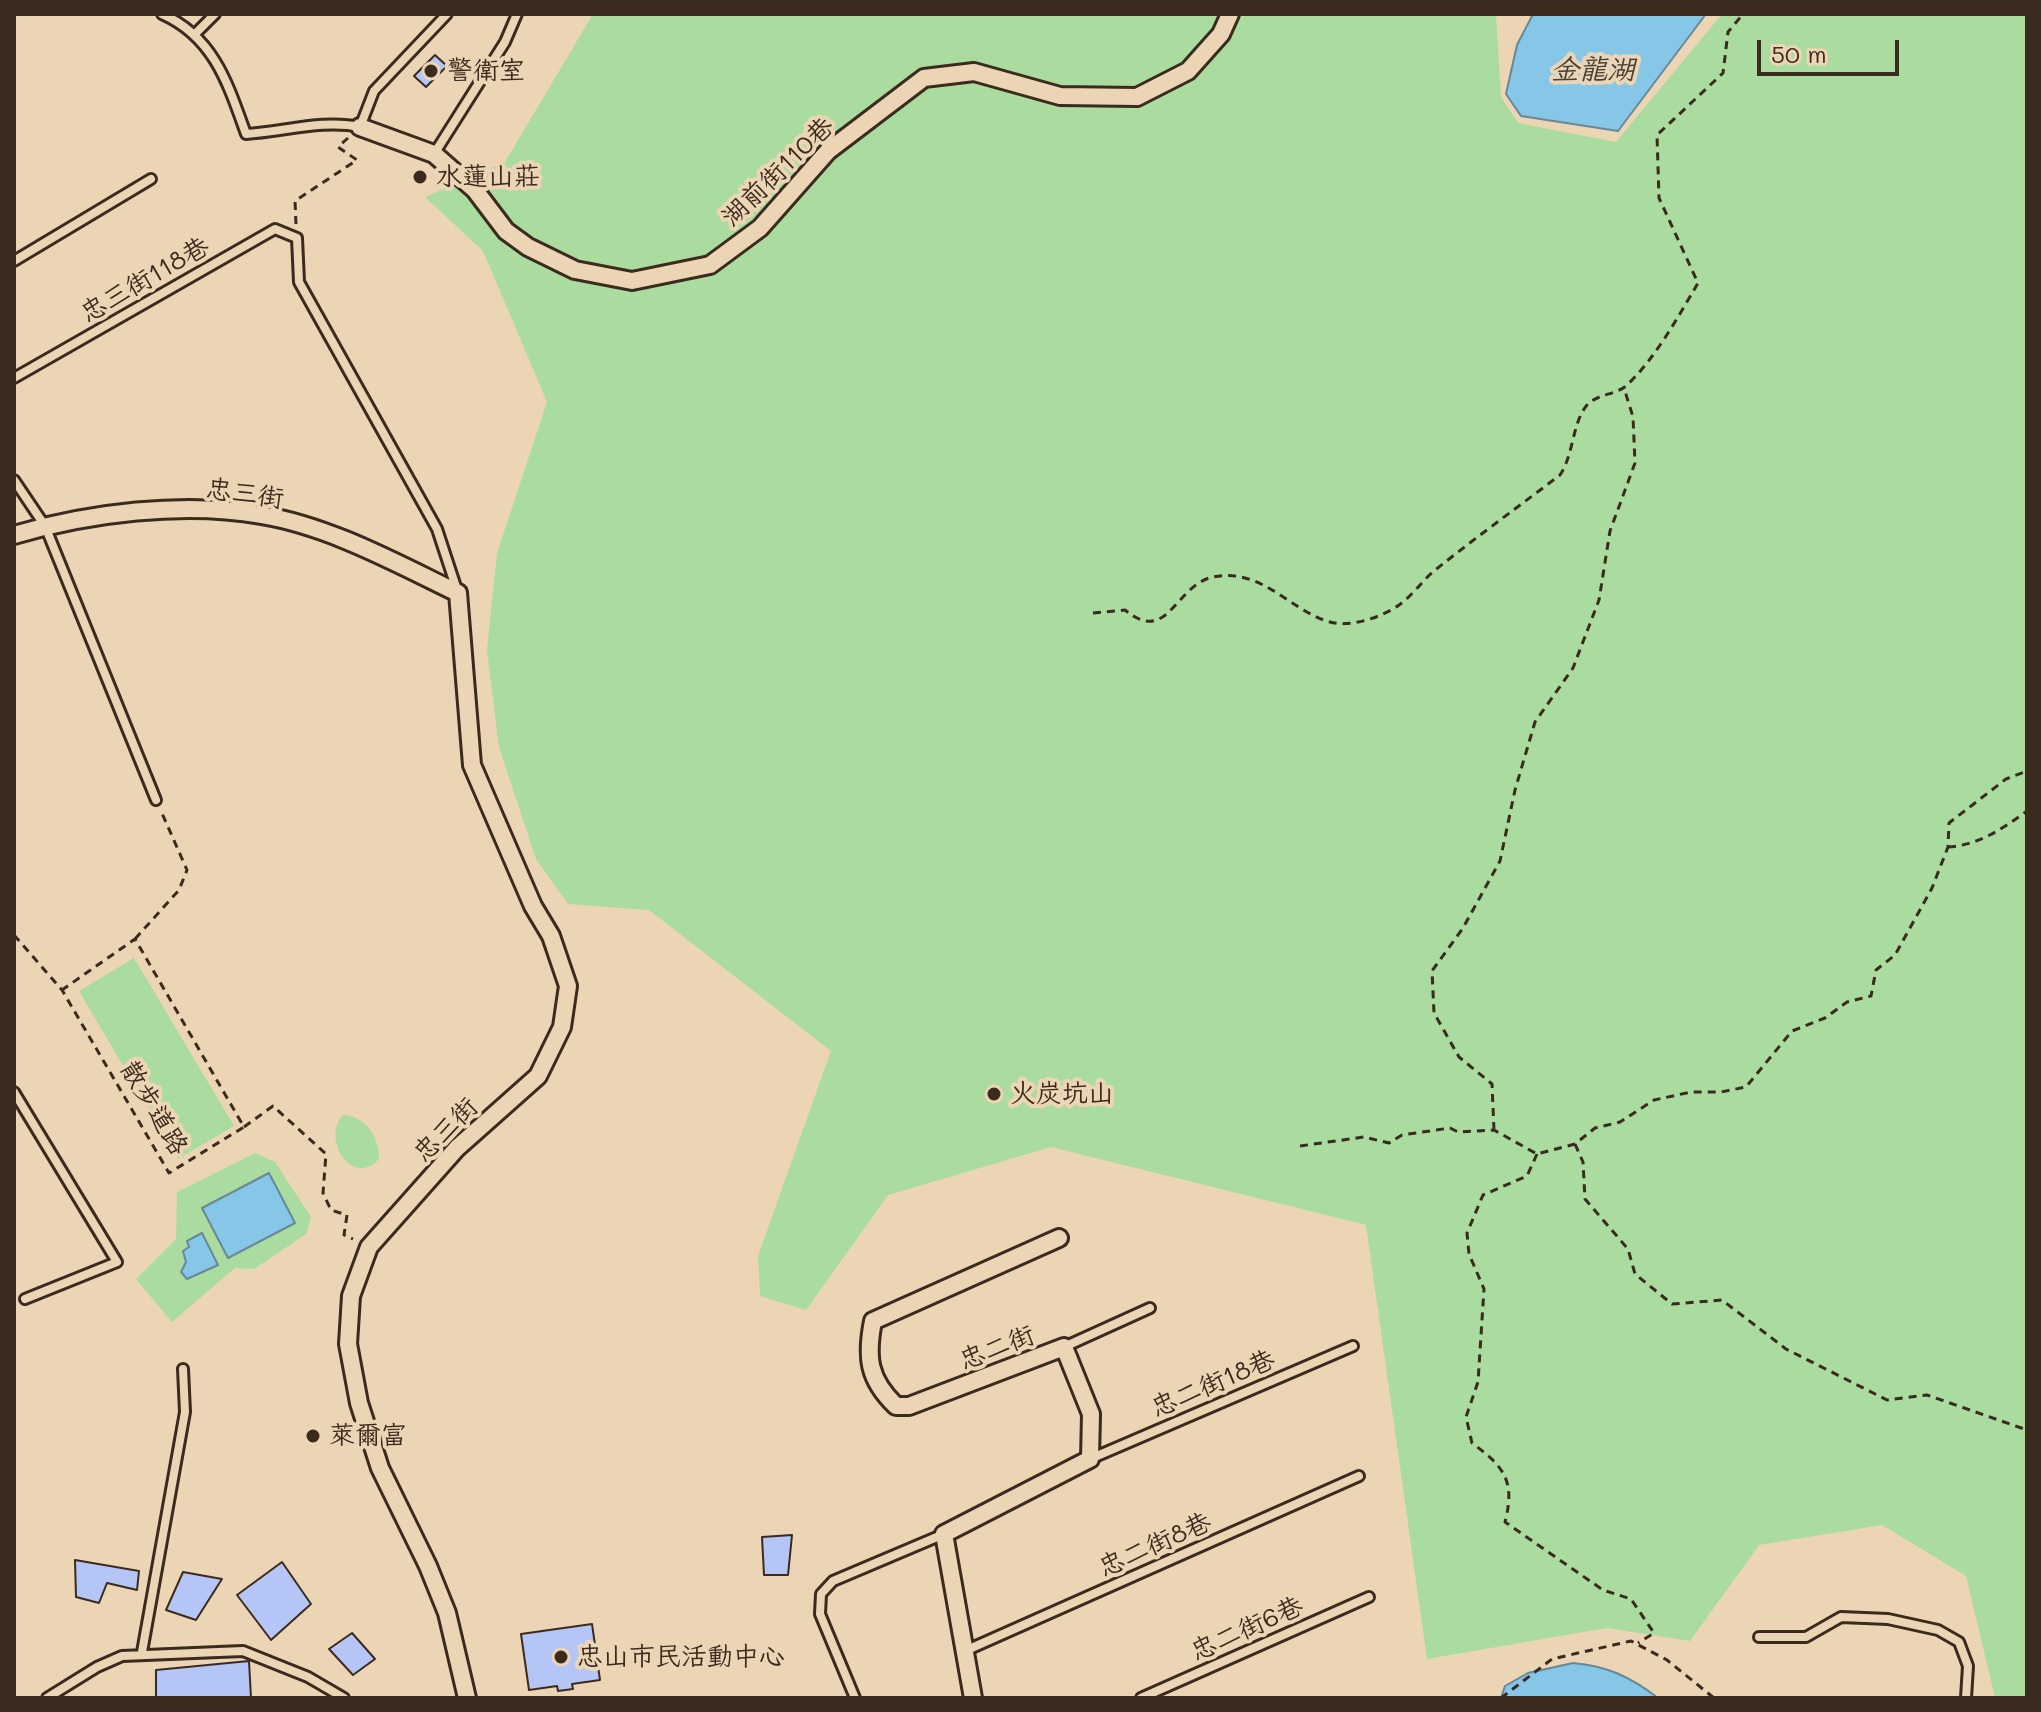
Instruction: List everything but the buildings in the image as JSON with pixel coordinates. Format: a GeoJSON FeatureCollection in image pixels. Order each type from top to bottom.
{"type":"FeatureCollection","features":[{"type":"Feature","properties":{"kind":"street","name":"湖前街110巷"},"geometry":{"type":"LineString","coordinates":[[360,127],[434,154],[475,190],[506,231],[528,247],[575,270],[632,281],[710,265],[760,228],[828,151],[924,78],[974,72],[1060,96],[1137,97],[1188,71],[1221,34],[1230,14]]}},
{"type":"Feature","properties":{"kind":"street","name":"忠三街"},"geometry":{"type":"LineString","coordinates":[[14,535],[45,526],[158,509],[261,515],[363,547],[458,593],[472,765],[533,906],[551,936],[568,986],[566,1000],[562,1027],[538,1076],[457,1148],[369,1247],[351,1296],[348,1344],[359,1403],[380,1468],[428,1566],[447,1613],[467,1698]]}},
{"type":"Feature","properties":{"kind":"street","name":"忠二街"},"geometry":{"type":"LineString","coordinates":[[1059,1238],[873,1321],[867,1352],[872,1376],[884,1395],[896,1406],[909,1406],[1064,1347],[1091,1414],[1090,1459]]}},
{"type":"Feature","properties":{"kind":"street"},"geometry":{"type":"LineString","coordinates":[[973,1698],[967,1650],[944,1534],[1090,1459]]}},
{"type":"Feature","properties":{"kind":"lane"},"geometry":{"type":"LineString","coordinates":[[162,14],[183,23],[218,61],[246,134],[281,133],[339,122],[360,127],[374,91],[447,14]]}},
{"type":"Feature","properties":{"kind":"lane"},"geometry":{"type":"LineString","coordinates":[[195,34],[215,14]]}},
{"type":"Feature","properties":{"kind":"lane"},"geometry":{"type":"LineString","coordinates":[[434,154],[505,42],[517,14]]}},
{"type":"Feature","properties":{"kind":"lane"},"geometry":{"type":"LineString","coordinates":[[14,261],[151,179]]}},
{"type":"Feature","properties":{"kind":"lane","name":"忠三街118巷"},"geometry":{"type":"LineString","coordinates":[[14,378],[275,229],[297,238]]}},
{"type":"Feature","properties":{"kind":"lane","name":"忠三街"},"geometry":{"type":"LineString","coordinates":[[297,238],[299,282],[437,529],[458,593]]}},
{"type":"Feature","properties":{"kind":"lane"},"geometry":{"type":"LineString","coordinates":[[14,480],[45,526],[156,800]]}},
{"type":"Feature","properties":{"kind":"lane"},"geometry":{"type":"LineString","coordinates":[[14,1092],[117,1262],[25,1299]]}},
{"type":"Feature","properties":{"kind":"lane"},"geometry":{"type":"LineString","coordinates":[[1064,1347],[1150,1308]]}},
{"type":"Feature","properties":{"kind":"lane","name":"忠二街18巷"},"geometry":{"type":"LineString","coordinates":[[1090,1459],[1353,1346]]}},
{"type":"Feature","properties":{"kind":"lane"},"geometry":{"type":"LineString","coordinates":[[142,1652],[185,1412],[183,1369]]}},
{"type":"Feature","properties":{"kind":"lane","name":"忠二街8巷"},"geometry":{"type":"LineString","coordinates":[[967,1650],[1359,1476]]}},
{"type":"Feature","properties":{"kind":"lane"},"geometry":{"type":"LineString","coordinates":[[855,1698],[820,1614],[821,1594],[833,1581],[944,1534]]}},
{"type":"Feature","properties":{"kind":"lane","name":"忠二街6巷"},"geometry":{"type":"LineString","coordinates":[[1141,1698],[1369,1597]]}},
{"type":"Feature","properties":{"kind":"lane"},"geometry":{"type":"LineString","coordinates":[[1759,1637],[1806,1637],[1841,1617],[1888,1619],[1938,1630],[1959,1642],[1968,1666],[1966,1698]]}},
{"type":"Feature","properties":{"kind":"lane"},"geometry":{"type":"LineString","coordinates":[[47,1698],[97,1667],[122,1656],[142,1652],[243,1651],[308,1677],[344,1698]]}},
{"type":"Feature","properties":{"kind":"path"},"geometry":{"type":"LineString","coordinates":[[1093,613],[1125,610],[1137,620],[1156,622],[1170,614],[1186,591],[1213,577],[1241,577],[1280,591],[1307,612],[1332,623],[1362,621],[1398,606],[1432,573],[1560,475],[1570,459],[1587,405],[1600,396],[1624,388],[1677,319],[1698,283],[1659,198],[1657,135],[1723,73],[1728,32],[1743,14]]}},
{"type":"Feature","properties":{"kind":"path"},"geometry":{"type":"LineString","coordinates":[[297,238],[295,201],[357,160],[338,147],[360,127]]}},
{"type":"Feature","properties":{"kind":"path"},"geometry":{"type":"LineString","coordinates":[[1494,1130],[1492,1084],[1459,1057],[1434,1013],[1432,971],[1463,928],[1500,861],[1515,790],[1535,722],[1573,668],[1599,600],[1610,531],[1635,463],[1633,417],[1624,388]]}},
{"type":"Feature","properties":{"kind":"path"},"geometry":{"type":"LineString","coordinates":[[1300,1146],[1364,1137],[1389,1143],[1402,1135],[1450,1128],[1458,1132],[1494,1130],[1537,1154],[1575,1144],[1595,1128],[1620,1122],[1654,1100],[1691,1092],[1721,1092],[1746,1087],[1792,1031],[1825,1018],[1847,1002],[1871,996],[1876,970],[1895,955],[1932,888],[1948,847],[1949,823],[1963,809],[2006,779],[2027,771]]}},
{"type":"Feature","properties":{"kind":"path"},"geometry":{"type":"LineString","coordinates":[[62,990],[135,939],[179,890],[187,870],[156,800]]}},
{"type":"Feature","properties":{"kind":"path"},"geometry":{"type":"LineString","coordinates":[[1948,847],[1966,845],[1995,834],[2027,811]]}},
{"type":"Feature","properties":{"kind":"path","name":"散步道路"},"geometry":{"type":"LineString","coordinates":[[14,935],[62,990],[169,1173],[273,1106],[326,1154],[323,1193],[331,1210],[347,1215],[344,1235],[369,1247]]}},
{"type":"Feature","properties":{"kind":"path"},"geometry":{"type":"LineString","coordinates":[[135,939],[244,1127]]}},
{"type":"Feature","properties":{"kind":"path"},"geometry":{"type":"LineString","coordinates":[[1575,1144],[1583,1162],[1585,1199],[1628,1249],[1635,1274],[1672,1304],[1722,1300],[1786,1349],[1887,1400],[1927,1395],[2027,1430]]}},
{"type":"Feature","properties":{"kind":"path"},"geometry":{"type":"LineString","coordinates":[[1537,1154],[1527,1176],[1483,1195],[1467,1233],[1469,1254],[1484,1289],[1478,1382],[1466,1417],[1472,1443],[1501,1465],[1511,1499],[1505,1522],[1603,1590],[1631,1599],[1654,1633],[1638,1643]]}},
{"type":"Feature","properties":{"kind":"path"},"geometry":{"type":"LineString","coordinates":[[1501,1698],[1552,1659],[1620,1641],[1638,1643],[1688,1674],[1714,1698]]}},
{"type":"Feature","properties":{"kind":"green space"},"geometry":{"type":"Polygon","coordinates":[[[593,14],[1496,14],[1501,97],[1518,123],[1616,142],[1722,14],[2027,14],[2027,1698],[1995,1698],[1966,1576],[1882,1525],[1759,1545],[1690,1641],[1607,1628],[1427,1659],[1366,1225],[1051,1147],[888,1195],[806,1310],[760,1296],[758,1256],[831,1051],[649,910],[568,904],[536,859],[499,747],[487,650],[497,553],[547,402],[483,251],[425,197],[505,162],[593,14]]]}},
{"type":"Feature","properties":{"kind":"green space"},"geometry":{"type":"Polygon","coordinates":[[[134,958],[234,1126],[178,1159],[79,991],[134,958]]]}},
{"type":"Feature","properties":{"kind":"green space"},"geometry":{"type":"Polygon","coordinates":[[[343,1115],[358,1119],[374,1136],[379,1159],[369,1167],[358,1168],[350,1164],[337,1146],[337,1124],[343,1115]]]}},
{"type":"Feature","properties":{"kind":"green space"},"geometry":{"type":"Polygon","coordinates":[[[255,1153],[275,1162],[311,1217],[306,1234],[254,1269],[235,1268],[172,1322],[136,1279],[176,1239],[177,1192],[255,1153]]]}},
{"type":"Feature","properties":{"kind":"water","name":"金龍湖"},"geometry":{"type":"Polygon","coordinates":[[[1533,14],[1706,14],[1618,131],[1521,116],[1506,94],[1517,45],[1533,14]]]}},
{"type":"Feature","properties":{"kind":"water"},"geometry":{"type":"Polygon","coordinates":[[[269,1173],[295,1223],[228,1258],[202,1208],[269,1173]]]}},
{"type":"Feature","properties":{"kind":"water"},"geometry":{"type":"Polygon","coordinates":[[[202,1233],[218,1265],[187,1279],[181,1272],[186,1262],[183,1251],[189,1247],[187,1241],[202,1233]]]}},
{"type":"Feature","properties":{"kind":"water"},"geometry":{"type":"Polygon","coordinates":[[[1573,1663],[1618,1674],[1658,1698],[1501,1698],[1505,1686],[1528,1673],[1573,1663]]]}},
{"type":"Feature","properties":{"kind":"place","name":"警衛室"},"geometry":{"type":"Point","coordinates":[431,71]}},
{"type":"Feature","properties":{"kind":"place","name":"水蓮山莊"},"geometry":{"type":"Point","coordinates":[420,177]}},
{"type":"Feature","properties":{"kind":"place","name":"火炭坑山"},"geometry":{"type":"Point","coordinates":[994,1094]}},
{"type":"Feature","properties":{"kind":"place","name":"萊爾富"},"geometry":{"type":"Point","coordinates":[313,1436]}},
{"type":"Feature","properties":{"kind":"place","name":"忠山市民活動中心"},"geometry":{"type":"Point","coordinates":[561,1657]}}]}
